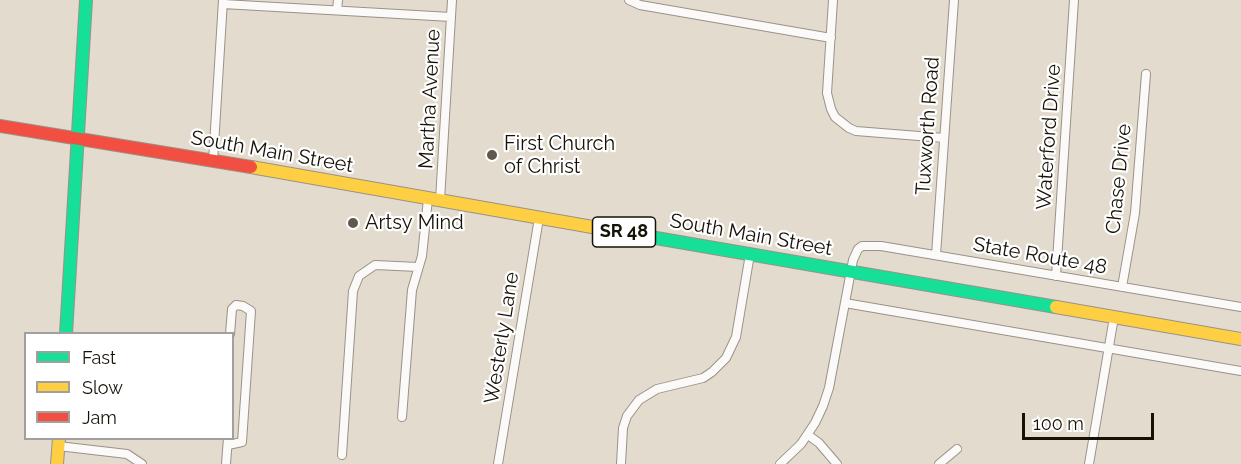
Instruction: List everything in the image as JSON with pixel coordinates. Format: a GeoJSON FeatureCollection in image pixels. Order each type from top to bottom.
{"type":"FeatureCollection","features":[{"type":"Feature","properties":{"kind":"main road"},"geometry":{"type":"LineString","coordinates":[[66,332],[86,0]]}},
{"type":"Feature","properties":{"kind":"main road","name":"SR 48"},"geometry":{"type":"LineString","coordinates":[[0,126],[78,138]]}},
{"type":"Feature","properties":{"kind":"main road","name":"South Main Street"},"geometry":{"type":"LineString","coordinates":[[78,138],[1241,339]]}},
{"type":"Feature","properties":{"kind":"main road"},"geometry":{"type":"LineString","coordinates":[[57,464],[59,442]]}},
{"type":"Feature","properties":{"kind":"street"},"geometry":{"type":"LineString","coordinates":[[337,10],[338,0]]}},
{"type":"Feature","properties":{"kind":"street","name":"Martha Avenue"},"geometry":{"type":"LineString","coordinates":[[402,417],[412,290],[434,199],[453,0]]}},
{"type":"Feature","properties":{"kind":"street"},"geometry":{"type":"LineString","coordinates":[[629,0],[640,5],[831,38]]}},
{"type":"Feature","properties":{"kind":"street"},"geometry":{"type":"LineString","coordinates":[[833,0],[827,93],[831,109],[841,123],[864,132],[944,138]]}},
{"type":"Feature","properties":{"kind":"street","name":"Tuxworth Road"},"geometry":{"type":"LineString","coordinates":[[936,255],[954,0]]}},
{"type":"Feature","properties":{"kind":"street","name":"Waterford Drive"},"geometry":{"type":"LineString","coordinates":[[1056,276],[1074,0]]}},
{"type":"Feature","properties":{"kind":"street"},"geometry":{"type":"LineString","coordinates":[[213,162],[223,2],[452,17]]}},
{"type":"Feature","properties":{"kind":"street","name":"Chase Drive"},"geometry":{"type":"LineString","coordinates":[[1122,287],[1135,213],[1146,74]]}},
{"type":"Feature","properties":{"kind":"street","name":"Westerly Lane"},"geometry":{"type":"LineString","coordinates":[[498,464],[539,218]]}},
{"type":"Feature","properties":{"kind":"street","name":"State Route 48"},"geometry":{"type":"LineString","coordinates":[[780,464],[808,435],[823,406],[829,388],[855,254],[858,249],[867,245],[1241,307]]}},
{"type":"Feature","properties":{"kind":"street"},"geometry":{"type":"LineString","coordinates":[[621,464],[623,428],[627,416],[639,400],[657,389],[703,378],[726,358],[736,337],[750,254]]}},
{"type":"Feature","properties":{"kind":"street"},"geometry":{"type":"LineString","coordinates":[[342,455],[353,291],[359,276],[375,265],[418,267]]}},
{"type":"Feature","properties":{"kind":"street"},"geometry":{"type":"LineString","coordinates":[[844,303],[1241,371]]}},
{"type":"Feature","properties":{"kind":"street"},"geometry":{"type":"LineString","coordinates":[[226,464],[228,442],[242,442],[251,311],[236,305],[232,309],[230,332]]}},
{"type":"Feature","properties":{"kind":"street"},"geometry":{"type":"LineString","coordinates":[[1089,464],[1114,317]]}},
{"type":"Feature","properties":{"kind":"street"},"geometry":{"type":"LineString","coordinates":[[808,435],[819,443],[837,464]]}},
{"type":"Feature","properties":{"kind":"street"},"geometry":{"type":"LineString","coordinates":[[59,442],[127,454],[142,464]]}},
{"type":"Feature","properties":{"kind":"street"},"geometry":{"type":"LineString","coordinates":[[939,464],[957,449]]}},
{"type":"Feature","properties":{"kind":"traffic: fast"},"geometry":{"type":"LineString","coordinates":[[66,332],[86,0]]}},
{"type":"Feature","properties":{"kind":"traffic: fast"},"geometry":{"type":"LineString","coordinates":[[598,228],[1056,307]]}},
{"type":"Feature","properties":{"kind":"traffic: slow"},"geometry":{"type":"LineString","coordinates":[[251,167],[598,228]]}},
{"type":"Feature","properties":{"kind":"traffic: slow"},"geometry":{"type":"LineString","coordinates":[[1056,307],[1241,339]]}},
{"type":"Feature","properties":{"kind":"traffic: slow"},"geometry":{"type":"LineString","coordinates":[[57,464],[59,440]]}},
{"type":"Feature","properties":{"kind":"traffic: jam"},"geometry":{"type":"LineString","coordinates":[[0,126],[251,167]]}},
{"type":"Feature","properties":{"kind":"place","name":"First Church of Christ"},"geometry":{"type":"Point","coordinates":[492,155]}},
{"type":"Feature","properties":{"kind":"place","name":"Artsy Mind"},"geometry":{"type":"Point","coordinates":[353,223]}}]}
